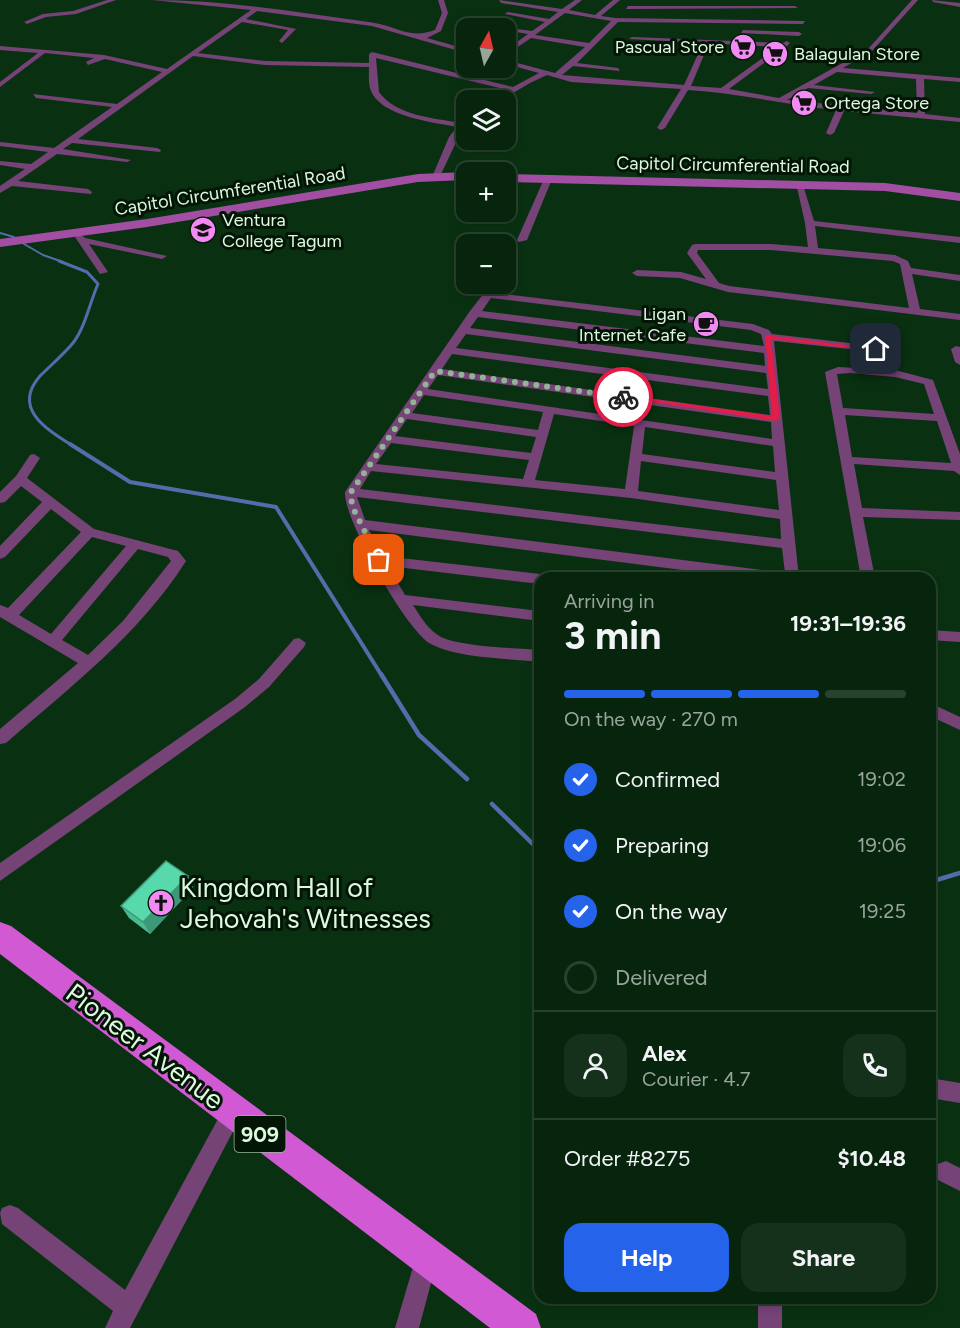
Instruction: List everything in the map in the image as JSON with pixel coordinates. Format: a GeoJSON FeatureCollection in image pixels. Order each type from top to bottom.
{"type":"FeatureCollection","features":[{"type":"Feature","properties":{"kind":"highway","name":"Pioneer Avenue"},"geometry":{"type":"LineString","coordinates":[[0,936],[232,1113],[427,1257],[513,1325]]}},
{"type":"Feature","properties":{"kind":"main road","name":"Capitol Circumferential Road"},"geometry":{"type":"LineString","coordinates":[[0,243],[79,237],[436,177],[456,176]]}},
{"type":"Feature","properties":{"kind":"main road","name":"Capitol Circumferential Road"},"geometry":{"type":"LineString","coordinates":[[516,178],[900,188],[960,197]]}},
{"type":"Feature","properties":{"kind":"street"},"geometry":{"type":"LineString","coordinates":[[27,22],[45,15],[74,14],[113,0]]}},
{"type":"Feature","properties":{"kind":"street"},"geometry":{"type":"LineString","coordinates":[[155,0],[256,9],[373,24],[456,48]]}},
{"type":"Feature","properties":{"kind":"street"},"geometry":{"type":"LineString","coordinates":[[191,3],[200,0]]}},
{"type":"Feature","properties":{"kind":"street"},"geometry":{"type":"LineString","coordinates":[[420,38],[438,31],[445,14],[441,0]]}},
{"type":"Feature","properties":{"kind":"street"},"geometry":{"type":"LineString","coordinates":[[516,46],[579,0]]}},
{"type":"Feature","properties":{"kind":"street"},"geometry":{"type":"LineString","coordinates":[[597,16],[617,0]]}},
{"type":"Feature","properties":{"kind":"street"},"geometry":{"type":"LineString","coordinates":[[646,8],[658,0]]}},
{"type":"Feature","properties":{"kind":"street"},"geometry":{"type":"LineString","coordinates":[[723,90],[785,45],[804,28],[792,0]]}},
{"type":"Feature","properties":{"kind":"street"},"geometry":{"type":"LineString","coordinates":[[780,101],[838,70],[874,47],[915,0]]}},
{"type":"Feature","properties":{"kind":"street"},"geometry":{"type":"LineString","coordinates":[[941,0],[960,5]]}},
{"type":"Feature","properties":{"kind":"street"},"geometry":{"type":"LineString","coordinates":[[501,1],[616,20],[803,22]]}},
{"type":"Feature","properties":{"kind":"street"},"geometry":{"type":"LineString","coordinates":[[167,9],[183,2]]}},
{"type":"Feature","properties":{"kind":"street"},"geometry":{"type":"LineString","coordinates":[[628,8],[795,8]]}},
{"type":"Feature","properties":{"kind":"street"},"geometry":{"type":"LineString","coordinates":[[0,190],[256,9]]}},
{"type":"Feature","properties":{"kind":"street"},"geometry":{"type":"LineString","coordinates":[[508,14],[550,21]]}},
{"type":"Feature","properties":{"kind":"street"},"geometry":{"type":"LineString","coordinates":[[240,20],[293,28],[282,41]]}},
{"type":"Feature","properties":{"kind":"street"},"geometry":{"type":"LineString","coordinates":[[555,77],[599,40],[616,20]]}},
{"type":"Feature","properties":{"kind":"street"},"geometry":{"type":"LineString","coordinates":[[516,30],[599,40]]}},
{"type":"Feature","properties":{"kind":"street"},"geometry":{"type":"LineString","coordinates":[[652,40],[658,31]]}},
{"type":"Feature","properties":{"kind":"street"},"geometry":{"type":"LineString","coordinates":[[734,32],[799,34]]}},
{"type":"Feature","properties":{"kind":"street"},"geometry":{"type":"LineString","coordinates":[[534,33],[592,46]]}},
{"type":"Feature","properties":{"kind":"street"},"geometry":{"type":"LineString","coordinates":[[632,39],[785,45]]}},
{"type":"Feature","properties":{"kind":"street"},"geometry":{"type":"LineString","coordinates":[[0,48],[104,57],[166,71]]}},
{"type":"Feature","properties":{"kind":"street"},"geometry":{"type":"LineString","coordinates":[[0,54],[12,49]]}},
{"type":"Feature","properties":{"kind":"street"},"geometry":{"type":"LineString","coordinates":[[0,85],[44,51]]}},
{"type":"Feature","properties":{"kind":"street"},"geometry":{"type":"LineString","coordinates":[[456,121],[388,106],[375,91],[372,52],[513,89],[544,74]]}},
{"type":"Feature","properties":{"kind":"street"},"geometry":{"type":"LineString","coordinates":[[661,128],[686,88],[702,52],[730,53]]}},
{"type":"Feature","properties":{"kind":"street"},"geometry":{"type":"LineString","coordinates":[[191,54],[265,63],[373,64]]}},
{"type":"Feature","properties":{"kind":"street"},"geometry":{"type":"LineString","coordinates":[[88,63],[104,57]]}},
{"type":"Feature","properties":{"kind":"street"},"geometry":{"type":"LineString","coordinates":[[572,64],[618,70]]}},
{"type":"Feature","properties":{"kind":"street"},"geometry":{"type":"LineString","coordinates":[[516,65],[555,77],[723,90],[780,101],[960,120]]}},
{"type":"Feature","properties":{"kind":"street"},"geometry":{"type":"LineString","coordinates":[[838,70],[960,80]]}},
{"type":"Feature","properties":{"kind":"street"},"geometry":{"type":"LineString","coordinates":[[920,77],[921,116]]}},
{"type":"Feature","properties":{"kind":"street"},"geometry":{"type":"LineString","coordinates":[[807,86],[871,89],[873,111]]}},
{"type":"Feature","properties":{"kind":"street"},"geometry":{"type":"LineString","coordinates":[[36,96],[118,106]]}},
{"type":"Feature","properties":{"kind":"street"},"geometry":{"type":"LineString","coordinates":[[830,133],[841,108]]}},
{"type":"Feature","properties":{"kind":"street"},"geometry":{"type":"LineString","coordinates":[[855,121],[856,110]]}},
{"type":"Feature","properties":{"kind":"street"},"geometry":{"type":"LineString","coordinates":[[436,177],[456,138]]}},
{"type":"Feature","properties":{"kind":"street"},"geometry":{"type":"LineString","coordinates":[[70,140],[157,150]]}},
{"type":"Feature","properties":{"kind":"street"},"geometry":{"type":"LineString","coordinates":[[0,144],[127,160]]}},
{"type":"Feature","properties":{"kind":"street"},"geometry":{"type":"LineString","coordinates":[[103,157],[116,146]]}},
{"type":"Feature","properties":{"kind":"street"},"geometry":{"type":"LineString","coordinates":[[0,163],[32,167]]}},
{"type":"Feature","properties":{"kind":"street"},"geometry":{"type":"LineString","coordinates":[[0,175],[13,180],[88,192]]}},
{"type":"Feature","properties":{"kind":"street"},"geometry":{"type":"LineString","coordinates":[[522,240],[548,179]]}},
{"type":"Feature","properties":{"kind":"street"},"geometry":{"type":"LineString","coordinates":[[799,185],[810,223],[813,250]]}},
{"type":"Feature","properties":{"kind":"street"},"geometry":{"type":"LineString","coordinates":[[810,223],[960,240]]}},
{"type":"Feature","properties":{"kind":"street"},"geometry":{"type":"LineString","coordinates":[[79,237],[162,256]]}},
{"type":"Feature","properties":{"kind":"street"},"geometry":{"type":"LineString","coordinates":[[79,237],[103,272]]}},
{"type":"Feature","properties":{"kind":"street"},"geometry":{"type":"LineString","coordinates":[[716,286],[692,253],[695,247],[813,250],[900,259],[905,263],[908,271],[915,312]]}},
{"type":"Feature","properties":{"kind":"street"},"geometry":{"type":"LineString","coordinates":[[908,271],[960,278]]}},
{"type":"Feature","properties":{"kind":"street"},"geometry":{"type":"LineString","coordinates":[[637,273],[681,275],[716,286],[960,317]]}},
{"type":"Feature","properties":{"kind":"street"},"geometry":{"type":"LineString","coordinates":[[534,655],[435,640],[422,629],[401,599],[352,506],[351,492],[485,297],[497,295],[753,327],[765,332],[791,572]]}},
{"type":"Feature","properties":{"kind":"street"},"geometry":{"type":"LineString","coordinates":[[474,313],[768,343],[897,351]]}},
{"type":"Feature","properties":{"kind":"street"},"geometry":{"type":"LineString","coordinates":[[462,330],[770,370]]}},
{"type":"Feature","properties":{"kind":"street"},"geometry":{"type":"LineString","coordinates":[[448,350],[772,393]]}},
{"type":"Feature","properties":{"kind":"street"},"geometry":{"type":"LineString","coordinates":[[846,460],[959,469],[933,387],[924,378],[846,369],[834,370],[830,376],[867,572]]}},
{"type":"Feature","properties":{"kind":"street"},"geometry":{"type":"LineString","coordinates":[[435,371],[776,418]]}},
{"type":"Feature","properties":{"kind":"street"},"geometry":{"type":"LineString","coordinates":[[421,391],[778,443]]}},
{"type":"Feature","properties":{"kind":"street"},"geometry":{"type":"LineString","coordinates":[[528,483],[549,411]]}},
{"type":"Feature","properties":{"kind":"street"},"geometry":{"type":"LineString","coordinates":[[837,411],[942,418]]}},
{"type":"Feature","properties":{"kind":"street"},"geometry":{"type":"LineString","coordinates":[[404,415],[542,435]]}},
{"type":"Feature","properties":{"kind":"street"},"geometry":{"type":"LineString","coordinates":[[631,494],[640,423]]}},
{"type":"Feature","properties":{"kind":"street"},"geometry":{"type":"LineString","coordinates":[[388,439],[535,457]]}},
{"type":"Feature","properties":{"kind":"street"},"geometry":{"type":"LineString","coordinates":[[0,499],[20,478],[34,458]]}},
{"type":"Feature","properties":{"kind":"street"},"geometry":{"type":"LineString","coordinates":[[636,458],[781,477]]}},
{"type":"Feature","properties":{"kind":"street"},"geometry":{"type":"LineString","coordinates":[[369,467],[631,494],[784,515]]}},
{"type":"Feature","properties":{"kind":"street"},"geometry":{"type":"LineString","coordinates":[[0,738],[88,663],[128,625],[179,561],[172,555],[135,543],[89,532],[20,478]]}},
{"type":"Feature","properties":{"kind":"street"},"geometry":{"type":"LineString","coordinates":[[351,492],[788,544]]}},
{"type":"Feature","properties":{"kind":"street"},"geometry":{"type":"LineString","coordinates":[[0,554],[50,502]]}},
{"type":"Feature","properties":{"kind":"street"},"geometry":{"type":"LineString","coordinates":[[855,512],[960,516]]}},
{"type":"Feature","properties":{"kind":"street"},"geometry":{"type":"LineString","coordinates":[[360,524],[740,572]]}},
{"type":"Feature","properties":{"kind":"street"},"geometry":{"type":"LineString","coordinates":[[88,663],[54,640],[4,613],[89,532]]}},
{"type":"Feature","properties":{"kind":"street"},"geometry":{"type":"LineString","coordinates":[[54,640],[135,543]]}},
{"type":"Feature","properties":{"kind":"street"},"geometry":{"type":"LineString","coordinates":[[379,560],[534,578]]}},
{"type":"Feature","properties":{"kind":"street"},"geometry":{"type":"LineString","coordinates":[[401,599],[534,615]]}},
{"type":"Feature","properties":{"kind":"street"},"geometry":{"type":"LineString","coordinates":[[936,636],[960,638]]}},
{"type":"Feature","properties":{"kind":"street"},"geometry":{"type":"LineString","coordinates":[[0,873],[240,703],[270,676],[299,643]]}},
{"type":"Feature","properties":{"kind":"street"},"geometry":{"type":"LineString","coordinates":[[936,712],[960,722]]}},
{"type":"Feature","properties":{"kind":"street"},"geometry":{"type":"LineString","coordinates":[[936,1089],[960,1093]]}},
{"type":"Feature","properties":{"kind":"street"},"geometry":{"type":"LineString","coordinates":[[117,1328],[232,1113]]}},
{"type":"Feature","properties":{"kind":"street"},"geometry":{"type":"LineString","coordinates":[[10,1216],[128,1306]]}},
{"type":"Feature","properties":{"kind":"street"},"geometry":{"type":"LineString","coordinates":[[407,1328],[427,1257]]}},
{"type":"Feature","properties":{"kind":"street"},"geometry":{"type":"LineString","coordinates":[[770,1304],[771,1328]]}},
{"type":"Feature","properties":{"kind":"building"},"geometry":{"type":"Polygon","coordinates":[[[166,861],[188,876],[143,922],[121,906],[166,861]]]}},
{"type":"Feature","properties":{"kind":"waterway"},"geometry":{"type":"LineString","coordinates":[[0,233],[14,237]]}},
{"type":"Feature","properties":{"kind":"waterway"},"geometry":{"type":"LineString","coordinates":[[24,244],[43,255],[63,262]]}},
{"type":"Feature","properties":{"kind":"waterway"},"geometry":{"type":"LineString","coordinates":[[59,261],[87,272],[98,284],[77,337],[40,376],[32,388],[29,399],[31,408],[44,426],[73,446]]}},
{"type":"Feature","properties":{"kind":"waterway"},"geometry":{"type":"LineString","coordinates":[[70,444],[130,482],[276,507],[382,676]]}},
{"type":"Feature","properties":{"kind":"waterway"},"geometry":{"type":"LineString","coordinates":[[381,674],[419,735],[467,779]]}},
{"type":"Feature","properties":{"kind":"waterway"},"geometry":{"type":"LineString","coordinates":[[492,804],[534,845]]}},
{"type":"Feature","properties":{"kind":"waterway"},"geometry":{"type":"LineString","coordinates":[[936,880],[960,873]]}},
{"type":"Feature","properties":{"kind":"way so far"},"geometry":{"type":"LineString","coordinates":[[379,560],[352,506],[351,492],[435,371],[623,397]]}},
{"type":"Feature","properties":{"kind":"place","name":"Pascual Store"},"geometry":{"type":"Point","coordinates":[743,47]}},
{"type":"Feature","properties":{"kind":"place","name":"Balagulan Store"},"geometry":{"type":"Point","coordinates":[775,54]}},
{"type":"Feature","properties":{"kind":"place","name":"Ortega Store"},"geometry":{"type":"Point","coordinates":[804,103]}},
{"type":"Feature","properties":{"kind":"place","name":"Ventura College Tagum"},"geometry":{"type":"Point","coordinates":[203,230]}},
{"type":"Feature","properties":{"kind":"place","name":"Ligan Internet Cafe"},"geometry":{"type":"Point","coordinates":[706,324]}},
{"type":"Feature","properties":{"kind":"place","name":"Kingdom Hall of Jehovah's Witnesses"},"geometry":{"type":"Point","coordinates":[161,903]}},
{"type":"Feature","properties":{"kind":"route"},"geometry":{"type":"LineString","coordinates":[[623,397],[776,418],[768,337],[876,349]]}}]}
